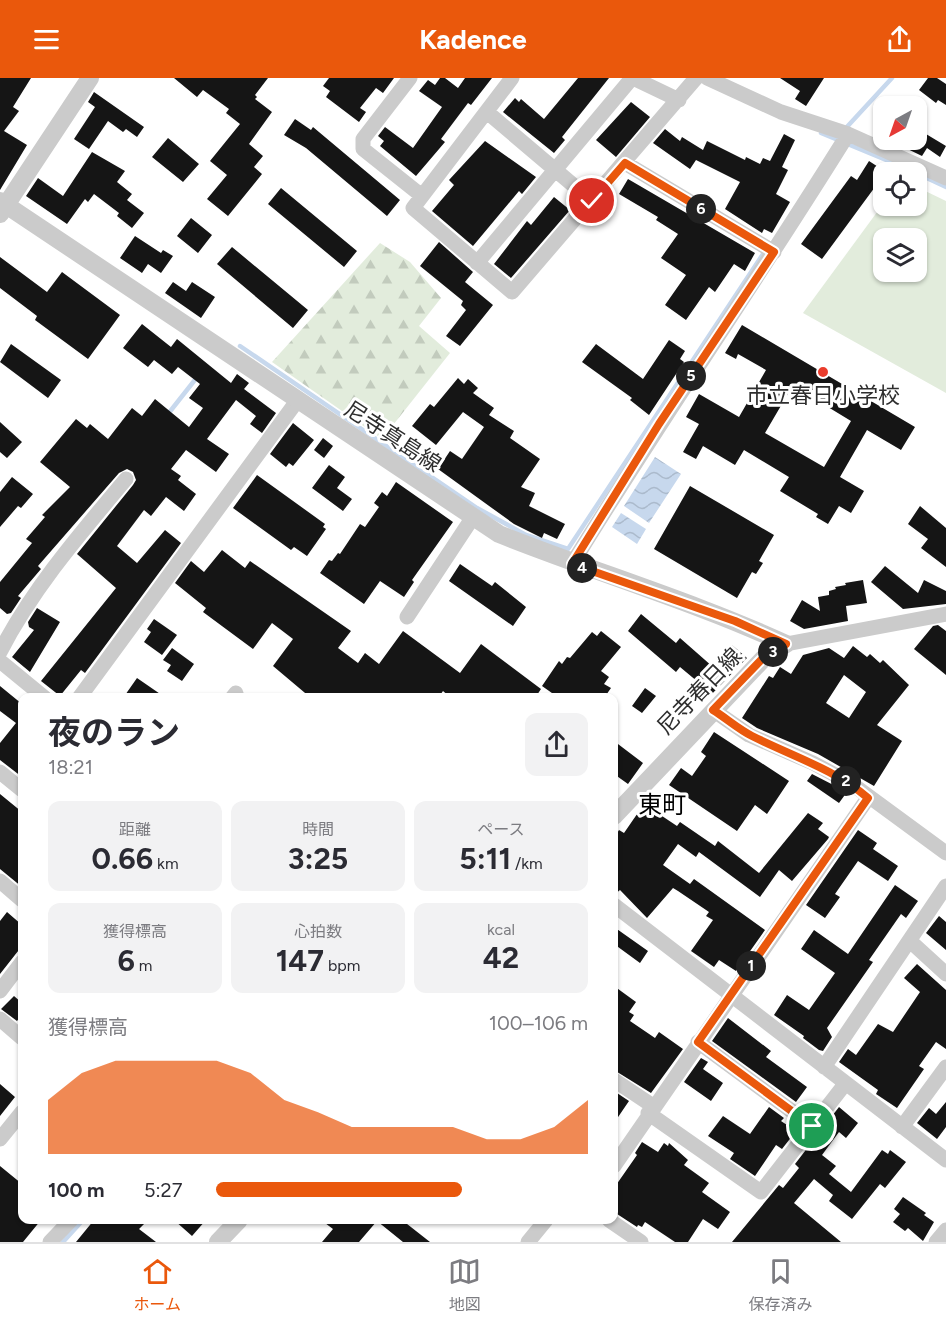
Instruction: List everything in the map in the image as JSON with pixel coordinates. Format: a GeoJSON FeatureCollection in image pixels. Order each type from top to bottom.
{"type":"FeatureCollection","features":[{"type":"Feature","properties":{"kind":"street"},"geometry":{"type":"LineString","coordinates":[[2,207],[90,78]]}},
{"type":"Feature","properties":{"kind":"street"},"geometry":{"type":"LineString","coordinates":[[410,78],[363,139],[363,149],[422,196]]}},
{"type":"Feature","properties":{"kind":"street"},"geometry":{"type":"LineString","coordinates":[[512,78],[413,207],[512,292],[694,81]]}},
{"type":"Feature","properties":{"kind":"street"},"geometry":{"type":"LineString","coordinates":[[477,263],[633,78],[679,100]]}},
{"type":"Feature","properties":{"kind":"street"},"geometry":{"type":"LineString","coordinates":[[707,78],[781,112],[946,178]]}},
{"type":"Feature","properties":{"kind":"street"},"geometry":{"type":"LineString","coordinates":[[487,112],[592,201]]}},
{"type":"Feature","properties":{"kind":"street"},"geometry":{"type":"LineString","coordinates":[[572,564],[768,249],[842,137]]}},
{"type":"Feature","properties":{"kind":"street"},"geometry":{"type":"LineString","coordinates":[[625,163],[768,249]]}},
{"type":"Feature","properties":{"kind":"street","name":"尼寺真島線"},"geometry":{"type":"LineString","coordinates":[[2,207],[499,534],[572,564],[735,621],[786,644]]}},
{"type":"Feature","properties":{"kind":"street"},"geometry":{"type":"LineString","coordinates":[[83,693],[297,401]]}},
{"type":"Feature","properties":{"kind":"street"},"geometry":{"type":"LineString","coordinates":[[0,652],[14,625],[57,561],[126,478]]}},
{"type":"Feature","properties":{"kind":"street"},"geometry":{"type":"LineString","coordinates":[[407,617],[473,517]]}},
{"type":"Feature","properties":{"kind":"street","name":"尼寺春日線"},"geometry":{"type":"LineString","coordinates":[[618,812],[762,659],[786,644],[946,614]]}},
{"type":"Feature","properties":{"kind":"street"},"geometry":{"type":"LineString","coordinates":[[0,661],[39,693]]}},
{"type":"Feature","properties":{"kind":"street"},"geometry":{"type":"LineString","coordinates":[[713,710],[749,735],[813,763],[852,784],[868,798],[946,853]]}},
{"type":"Feature","properties":{"kind":"street"},"geometry":{"type":"LineString","coordinates":[[0,772],[18,787]]}},
{"type":"Feature","properties":{"kind":"street"},"geometry":{"type":"LineString","coordinates":[[618,1160],[650,1110],[868,798]]}},
{"type":"Feature","properties":{"kind":"street"},"geometry":{"type":"LineString","coordinates":[[0,882],[18,897]]}},
{"type":"Feature","properties":{"kind":"street"},"geometry":{"type":"LineString","coordinates":[[824,1067],[946,886]]}},
{"type":"Feature","properties":{"kind":"street"},"geometry":{"type":"LineString","coordinates":[[618,908],[946,1160]]}},
{"type":"Feature","properties":{"kind":"street"},"geometry":{"type":"LineString","coordinates":[[910,941],[946,974]]}},
{"type":"Feature","properties":{"kind":"street"},"geometry":{"type":"LineString","coordinates":[[0,991],[18,967]]}},
{"type":"Feature","properties":{"kind":"street"},"geometry":{"type":"LineString","coordinates":[[0,1019],[18,1035]]}},
{"type":"Feature","properties":{"kind":"street"},"geometry":{"type":"LineString","coordinates":[[698,1042],[812,1126]]}},
{"type":"Feature","properties":{"kind":"street"},"geometry":{"type":"LineString","coordinates":[[902,1127],[946,1067]]}},
{"type":"Feature","properties":{"kind":"street"},"geometry":{"type":"LineString","coordinates":[[618,1083],[650,1110],[761,1192],[845,1083]]}},
{"type":"Feature","properties":{"kind":"street"},"geometry":{"type":"LineString","coordinates":[[0,1139],[18,1117]]}},
{"type":"Feature","properties":{"kind":"street"},"geometry":{"type":"LineString","coordinates":[[50,1242],[67,1224]]}},
{"type":"Feature","properties":{"kind":"street"},"geometry":{"type":"LineString","coordinates":[[218,1242],[234,1224]]}},
{"type":"Feature","properties":{"kind":"street"},"geometry":{"type":"LineString","coordinates":[[528,1242],[543,1224]]}},
{"type":"Feature","properties":{"kind":"street"},"geometry":{"type":"LineString","coordinates":[[615,1224],[641,1242]]}},
{"type":"Feature","properties":{"kind":"street"},"geometry":{"type":"LineString","coordinates":[[936,1242],[946,1230]]}},
{"type":"Feature","properties":{"kind":"green space"},"geometry":{"type":"Polygon","coordinates":[[[927,192],[946,201],[946,393],[803,313],[874,216],[927,216],[927,192]]]}},
{"type":"Feature","properties":{"kind":"green space"},"geometry":{"type":"Polygon","coordinates":[[[380,243],[410,262],[441,298],[419,326],[450,353],[382,439],[272,362],[380,243]]]}},
{"type":"Feature","properties":{"kind":"water"},"geometry":{"type":"Polygon","coordinates":[[[655,457],[681,474],[649,523],[624,506],[655,457]]]}},
{"type":"Feature","properties":{"kind":"water"},"geometry":{"type":"Polygon","coordinates":[[[621,513],[646,529],[637,544],[612,527],[621,513]]]}},
{"type":"Feature","properties":{"kind":"building"},"geometry":{"type":"Polygon","coordinates":[[[0,78],[31,78],[13,107],[19,111],[4,131],[27,145],[0,190],[0,78]]]}},
{"type":"Feature","properties":{"kind":"building"},"geometry":{"type":"Polygon","coordinates":[[[174,78],[268,78],[255,95],[257,97],[255,99],[272,112],[249,144],[263,156],[254,167],[262,174],[228,216],[207,199],[227,175],[210,161],[240,124],[226,113],[229,109],[203,90],[197,97],[174,78]]]}},
{"type":"Feature","properties":{"kind":"building"},"geometry":{"type":"Polygon","coordinates":[[[329,78],[394,78],[383,93],[376,88],[360,108],[366,112],[359,122],[326,97],[330,91],[323,86],[329,78]]]}},
{"type":"Feature","properties":{"kind":"building"},"geometry":{"type":"Polygon","coordinates":[[[440,78],[445,78],[458,88],[465,78],[492,78],[471,105],[468,103],[441,139],[445,142],[416,176],[380,146],[384,141],[378,136],[385,127],[413,148],[442,107],[419,91],[428,80],[435,85],[440,78]]]}},
{"type":"Feature","properties":{"kind":"building"},"geometry":{"type":"Polygon","coordinates":[[[578,78],[609,78],[562,137],[565,140],[554,153],[503,112],[515,98],[519,102],[521,99],[544,119],[578,78]]]}},
{"type":"Feature","properties":{"kind":"building"},"geometry":{"type":"Polygon","coordinates":[[[780,78],[824,78],[806,106],[795,99],[800,91],[780,78]]]}},
{"type":"Feature","properties":{"kind":"building"},"geometry":{"type":"Polygon","coordinates":[[[928,78],[937,78],[946,84],[946,105],[938,100],[936,103],[919,90],[928,78]]]}},
{"type":"Feature","properties":{"kind":"building"},"geometry":{"type":"Polygon","coordinates":[[[94,92],[144,127],[137,137],[126,129],[123,132],[108,121],[89,149],[74,139],[95,107],[88,102],[94,92]]]}},
{"type":"Feature","properties":{"kind":"building"},"geometry":{"type":"Polygon","coordinates":[[[631,102],[650,117],[616,157],[596,140],[631,102]]]}},
{"type":"Feature","properties":{"kind":"building"},"geometry":{"type":"Polygon","coordinates":[[[295,119],[311,130],[313,127],[400,200],[387,216],[306,148],[284,135],[295,119]]]}},
{"type":"Feature","properties":{"kind":"building"},"geometry":{"type":"Polygon","coordinates":[[[665,129],[680,141],[682,137],[703,150],[707,141],[745,160],[746,157],[760,164],[763,158],[770,161],[784,134],[795,140],[782,167],[788,170],[776,194],[790,202],[772,233],[764,229],[762,233],[725,209],[740,182],[696,160],[690,169],[653,143],[665,129]]]}},
{"type":"Feature","properties":{"kind":"building"},"geometry":{"type":"Polygon","coordinates":[[[927,135],[946,146],[940,157],[927,148],[927,135]]]}},
{"type":"Feature","properties":{"kind":"building"},"geometry":{"type":"Polygon","coordinates":[[[168,138],[199,164],[183,182],[152,157],[168,138]]]}},
{"type":"Feature","properties":{"kind":"building"},"geometry":{"type":"Polygon","coordinates":[[[485,141],[536,177],[522,194],[519,191],[473,246],[432,211],[454,185],[449,180],[485,141]]]}},
{"type":"Feature","properties":{"kind":"building"},"geometry":{"type":"Polygon","coordinates":[[[910,150],[926,150],[922,156],[910,150]]]}},
{"type":"Feature","properties":{"kind":"building"},"geometry":{"type":"Polygon","coordinates":[[[92,152],[125,171],[117,182],[132,194],[127,200],[144,213],[132,228],[117,216],[119,213],[94,194],[88,202],[85,199],[67,224],[26,196],[38,178],[63,196],[92,152]]]}},
{"type":"Feature","properties":{"kind":"building"},"geometry":{"type":"Polygon","coordinates":[[[869,161],[873,164],[873,190],[822,259],[801,244],[851,176],[857,180],[869,161]]]}},
{"type":"Feature","properties":{"kind":"building"},"geometry":{"type":"Polygon","coordinates":[[[628,179],[755,253],[745,271],[734,264],[715,292],[709,287],[686,320],[665,305],[686,275],[661,258],[678,234],[656,220],[658,217],[619,194],[628,179]]]}},
{"type":"Feature","properties":{"kind":"building"},"geometry":{"type":"Polygon","coordinates":[[[281,188],[357,251],[344,267],[268,204],[281,188]]]}},
{"type":"Feature","properties":{"kind":"building"},"geometry":{"type":"Polygon","coordinates":[[[554,197],[570,210],[511,278],[494,264],[527,221],[531,225],[554,197]]]}},
{"type":"Feature","properties":{"kind":"building"},"geometry":{"type":"Polygon","coordinates":[[[191,218],[212,235],[198,253],[177,236],[191,218]]]}},
{"type":"Feature","properties":{"kind":"building"},"geometry":{"type":"Polygon","coordinates":[[[135,236],[161,253],[163,250],[173,256],[161,273],[148,264],[142,273],[120,258],[135,236]]]}},
{"type":"Feature","properties":{"kind":"building"},"geometry":{"type":"Polygon","coordinates":[[[439,242],[473,272],[465,282],[493,305],[460,346],[446,336],[466,310],[461,305],[463,301],[420,266],[439,242]]]}},
{"type":"Feature","properties":{"kind":"building"},"geometry":{"type":"Polygon","coordinates":[[[232,247],[308,310],[293,328],[217,264],[232,247]]]}},
{"type":"Feature","properties":{"kind":"building"},"geometry":{"type":"Polygon","coordinates":[[[0,257],[47,292],[62,272],[120,315],[88,359],[35,320],[37,316],[0,288],[0,257]]]}},
{"type":"Feature","properties":{"kind":"building"},"geometry":{"type":"Polygon","coordinates":[[[173,282],[186,291],[192,282],[215,297],[201,318],[165,293],[173,282]]]}},
{"type":"Feature","properties":{"kind":"building"},"geometry":{"type":"Polygon","coordinates":[[[142,324],[171,347],[177,339],[231,383],[237,374],[249,383],[244,389],[276,413],[262,433],[250,424],[256,416],[236,400],[207,439],[229,454],[216,472],[186,450],[171,469],[181,476],[178,480],[196,494],[184,511],[166,497],[151,516],[144,510],[117,546],[137,563],[165,530],[181,543],[85,673],[81,670],[62,693],[56,693],[41,681],[116,588],[77,554],[136,480],[133,472],[127,469],[119,473],[38,566],[41,569],[18,596],[21,598],[11,613],[7,614],[0,608],[0,582],[32,543],[26,539],[45,517],[42,515],[70,487],[40,462],[76,419],[87,428],[90,424],[108,439],[132,408],[142,416],[155,399],[189,427],[203,408],[189,398],[200,384],[178,367],[172,374],[154,360],[148,367],[123,348],[142,324]]]}},
{"type":"Feature","properties":{"kind":"building"},"geometry":{"type":"Polygon","coordinates":[[[742,325],[915,427],[901,450],[867,430],[840,477],[864,491],[851,513],[839,506],[828,524],[816,517],[818,514],[780,491],[789,477],[744,450],[735,465],[703,446],[696,459],[683,452],[699,424],[686,417],[699,394],[739,417],[766,370],[738,354],[736,359],[725,353],[742,325]],[[800,390],[796,396],[789,392],[765,433],[824,467],[851,421],[800,390]]]}},
{"type":"Feature","properties":{"kind":"building"},"geometry":{"type":"Polygon","coordinates":[[[669,340],[685,351],[680,359],[684,362],[649,415],[630,400],[632,398],[582,362],[596,344],[643,379],[669,340]]]}},
{"type":"Feature","properties":{"kind":"building"},"geometry":{"type":"Polygon","coordinates":[[[11,344],[61,380],[48,398],[0,362],[11,344]]]}},
{"type":"Feature","properties":{"kind":"building"},"geometry":{"type":"Polygon","coordinates":[[[458,378],[464,384],[468,379],[478,388],[473,393],[494,408],[489,415],[514,431],[510,438],[540,459],[521,487],[535,493],[529,506],[565,524],[557,539],[544,533],[542,538],[514,524],[438,469],[450,451],[462,459],[484,427],[463,412],[436,445],[412,426],[430,404],[434,407],[458,378]]]}},
{"type":"Feature","properties":{"kind":"building"},"geometry":{"type":"Polygon","coordinates":[[[0,422],[22,442],[7,458],[0,452],[0,422]]]}},
{"type":"Feature","properties":{"kind":"building"},"geometry":{"type":"Polygon","coordinates":[[[293,423],[314,440],[293,466],[289,463],[286,467],[270,454],[293,423]]]}},
{"type":"Feature","properties":{"kind":"building"},"geometry":{"type":"Polygon","coordinates":[[[323,438],[333,446],[324,458],[314,450],[323,438]]]}},
{"type":"Feature","properties":{"kind":"building"},"geometry":{"type":"Polygon","coordinates":[[[329,465],[345,477],[337,488],[352,499],[343,511],[312,488],[329,465]]]}},
{"type":"Feature","properties":{"kind":"building"},"geometry":{"type":"Polygon","coordinates":[[[257,475],[325,524],[323,527],[326,529],[307,556],[294,547],[291,550],[233,508],[257,475]]]}},
{"type":"Feature","properties":{"kind":"building"},"geometry":{"type":"Polygon","coordinates":[[[12,477],[33,494],[21,508],[18,506],[0,527],[0,492],[12,477]]]}},
{"type":"Feature","properties":{"kind":"building"},"geometry":{"type":"Polygon","coordinates":[[[396,482],[453,522],[412,580],[414,582],[404,597],[380,581],[364,604],[320,573],[329,560],[332,561],[338,553],[340,554],[360,524],[365,527],[379,507],[374,503],[382,492],[387,496],[396,482]]]}},
{"type":"Feature","properties":{"kind":"building"},"geometry":{"type":"Polygon","coordinates":[[[690,486],[774,535],[759,561],[763,563],[756,574],[752,572],[737,598],[654,549],[690,486]]]}},
{"type":"Feature","properties":{"kind":"building"},"geometry":{"type":"Polygon","coordinates":[[[920,506],[946,528],[946,567],[921,548],[928,539],[908,524],[920,506]]]}},
{"type":"Feature","properties":{"kind":"building"},"geometry":{"type":"Polygon","coordinates":[[[222,550],[245,568],[250,561],[351,631],[338,648],[358,663],[365,653],[379,664],[403,631],[460,673],[481,644],[541,689],[538,693],[445,693],[443,691],[442,693],[305,693],[273,666],[293,639],[272,623],[253,649],[203,612],[206,608],[175,583],[191,561],[204,572],[222,550]]]}},
{"type":"Feature","properties":{"kind":"building"},"geometry":{"type":"Polygon","coordinates":[[[460,564],[492,586],[495,582],[526,607],[513,626],[449,581],[460,564]]]}},
{"type":"Feature","properties":{"kind":"building"},"geometry":{"type":"Polygon","coordinates":[[[885,566],[918,593],[924,580],[946,591],[946,604],[903,609],[871,582],[885,566]]]}},
{"type":"Feature","properties":{"kind":"building"},"geometry":{"type":"Polygon","coordinates":[[[863,580],[867,603],[846,606],[848,621],[804,629],[790,621],[802,600],[820,611],[818,597],[829,595],[829,591],[846,585],[845,583],[863,580]]]}},
{"type":"Feature","properties":{"kind":"building"},"geometry":{"type":"Polygon","coordinates":[[[37,608],[60,622],[30,672],[12,657],[34,630],[29,627],[28,622],[37,608]]]}},
{"type":"Feature","properties":{"kind":"building"},"geometry":{"type":"Polygon","coordinates":[[[641,614],[676,643],[680,638],[713,667],[732,645],[747,658],[707,699],[694,688],[698,682],[680,667],[676,672],[628,631],[641,614]]]}},
{"type":"Feature","properties":{"kind":"building"},"geometry":{"type":"Polygon","coordinates":[[[154,619],[177,635],[162,655],[144,642],[151,632],[147,629],[154,619]]]}},
{"type":"Feature","properties":{"kind":"building"},"geometry":{"type":"Polygon","coordinates":[[[938,625],[946,631],[946,675],[914,649],[933,626],[938,625]]]}},
{"type":"Feature","properties":{"kind":"building"},"geometry":{"type":"Polygon","coordinates":[[[601,631],[621,647],[601,671],[609,677],[604,684],[611,688],[608,693],[552,693],[542,686],[559,661],[562,664],[567,657],[570,658],[592,632],[597,636],[601,631]]]}},
{"type":"Feature","properties":{"kind":"building"},"geometry":{"type":"Polygon","coordinates":[[[853,646],[867,657],[870,654],[880,663],[883,660],[909,685],[877,725],[902,741],[874,786],[818,754],[757,728],[742,718],[769,676],[773,678],[780,667],[791,674],[803,655],[829,648],[844,658],[853,646]],[[844,675],[826,703],[849,718],[866,692],[844,675]]]}},
{"type":"Feature","properties":{"kind":"building"},"geometry":{"type":"Polygon","coordinates":[[[172,648],[194,664],[182,681],[167,671],[171,665],[163,660],[172,648]]]}},
{"type":"Feature","properties":{"kind":"building"},"geometry":{"type":"Polygon","coordinates":[[[137,678],[159,693],[126,693],[137,678]]]}},
{"type":"Feature","properties":{"kind":"building"},"geometry":{"type":"Polygon","coordinates":[[[0,686],[18,701],[18,774],[0,760],[0,743],[16,723],[0,711],[0,686]]]}},
{"type":"Feature","properties":{"kind":"building"},"geometry":{"type":"Polygon","coordinates":[[[645,688],[656,696],[642,713],[632,706],[645,688]]]}},
{"type":"Feature","properties":{"kind":"building"},"geometry":{"type":"Polygon","coordinates":[[[714,732],[789,781],[767,814],[755,805],[737,831],[669,785],[681,768],[692,776],[706,756],[701,752],[714,732]]]}},
{"type":"Feature","properties":{"kind":"building"},"geometry":{"type":"Polygon","coordinates":[[[618,744],[643,763],[628,784],[618,777],[618,744]]]}},
{"type":"Feature","properties":{"kind":"building"},"geometry":{"type":"Polygon","coordinates":[[[812,774],[847,792],[839,803],[807,781],[812,774]]]}},
{"type":"Feature","properties":{"kind":"building"},"geometry":{"type":"Polygon","coordinates":[[[0,794],[18,809],[18,884],[0,869],[0,794]]]}},
{"type":"Feature","properties":{"kind":"building"},"geometry":{"type":"Polygon","coordinates":[[[644,804],[677,826],[680,822],[715,846],[718,841],[759,873],[808,813],[823,823],[818,829],[829,837],[792,881],[779,870],[760,897],[699,852],[696,857],[678,844],[663,865],[690,884],[694,879],[765,930],[736,971],[719,960],[714,967],[691,951],[713,920],[706,916],[709,912],[678,891],[673,888],[647,918],[620,890],[618,892],[618,832],[624,833],[644,804]]]}},
{"type":"Feature","properties":{"kind":"building"},"geometry":{"type":"Polygon","coordinates":[[[858,830],[877,843],[873,849],[898,866],[888,881],[858,861],[835,894],[840,897],[825,918],[806,905],[858,830]]]}},
{"type":"Feature","properties":{"kind":"building"},"geometry":{"type":"Polygon","coordinates":[[[895,885],[918,901],[906,918],[901,914],[869,960],[873,962],[827,1028],[832,1037],[823,1051],[819,1050],[803,1038],[804,1036],[774,1015],[787,995],[809,1010],[835,973],[801,949],[814,930],[848,954],[895,885]]]}},
{"type":"Feature","properties":{"kind":"building"},"geometry":{"type":"Polygon","coordinates":[[[7,912],[18,922],[18,951],[0,974],[0,921],[7,912]]]}},
{"type":"Feature","properties":{"kind":"building"},"geometry":{"type":"Polygon","coordinates":[[[939,916],[946,922],[946,950],[926,933],[939,916]]]}},
{"type":"Feature","properties":{"kind":"building"},"geometry":{"type":"Polygon","coordinates":[[[618,930],[648,951],[640,963],[618,947],[618,930]]]}},
{"type":"Feature","properties":{"kind":"building"},"geometry":{"type":"Polygon","coordinates":[[[917,964],[946,990],[946,1049],[936,1042],[919,1066],[924,1069],[897,1108],[876,1094],[878,1090],[839,1062],[848,1049],[856,1055],[878,1024],[893,1032],[920,992],[904,978],[917,964]]]}},
{"type":"Feature","properties":{"kind":"building"},"geometry":{"type":"Polygon","coordinates":[[[618,989],[636,1002],[629,1012],[634,1015],[630,1021],[655,1038],[659,1032],[683,1049],[651,1093],[618,1072],[618,989]]]}},
{"type":"Feature","properties":{"kind":"building"},"geometry":{"type":"Polygon","coordinates":[[[14,996],[18,1000],[18,1020],[17,1021],[1,1009],[14,996]]]}},
{"type":"Feature","properties":{"kind":"building"},"geometry":{"type":"Polygon","coordinates":[[[728,1018],[771,1051],[766,1057],[807,1087],[796,1102],[712,1041],[728,1018]]]}},
{"type":"Feature","properties":{"kind":"building"},"geometry":{"type":"Polygon","coordinates":[[[701,1058],[708,1062],[703,1069],[723,1083],[711,1101],[684,1082],[701,1058]]]}},
{"type":"Feature","properties":{"kind":"building"},"geometry":{"type":"Polygon","coordinates":[[[0,1084],[15,1097],[0,1116],[0,1084]]]}},
{"type":"Feature","properties":{"kind":"building"},"geometry":{"type":"Polygon","coordinates":[[[618,1094],[629,1101],[618,1117],[618,1094]]]}},
{"type":"Feature","properties":{"kind":"building"},"geometry":{"type":"Polygon","coordinates":[[[946,1102],[946,1127],[937,1139],[917,1123],[929,1108],[936,1114],[946,1102]]]}},
{"type":"Feature","properties":{"kind":"building"},"geometry":{"type":"Polygon","coordinates":[[[769,1107],[784,1118],[781,1121],[796,1131],[782,1149],[776,1145],[755,1176],[730,1159],[734,1153],[708,1136],[723,1116],[750,1134],[769,1107]]]}},
{"type":"Feature","properties":{"kind":"building"},"geometry":{"type":"Polygon","coordinates":[[[839,1107],[858,1123],[846,1138],[839,1132],[822,1155],[836,1166],[829,1174],[851,1192],[882,1150],[888,1154],[890,1150],[906,1162],[885,1188],[880,1184],[852,1219],[829,1201],[833,1195],[814,1179],[794,1203],[841,1242],[732,1242],[779,1185],[783,1188],[799,1168],[795,1164],[839,1107]]]}},
{"type":"Feature","properties":{"kind":"building"},"geometry":{"type":"Polygon","coordinates":[[[642,1142],[658,1152],[664,1143],[668,1146],[669,1143],[688,1160],[684,1165],[709,1183],[702,1192],[730,1212],[718,1229],[703,1219],[688,1242],[675,1242],[645,1222],[642,1227],[638,1225],[637,1227],[618,1215],[618,1182],[637,1155],[635,1153],[642,1142]]]}},
{"type":"Feature","properties":{"kind":"building"},"geometry":{"type":"Polygon","coordinates":[[[0,1166],[18,1181],[18,1224],[38,1224],[23,1242],[0,1242],[0,1166]]]}},
{"type":"Feature","properties":{"kind":"building"},"geometry":{"type":"Polygon","coordinates":[[[903,1197],[926,1213],[924,1215],[934,1222],[923,1241],[908,1228],[905,1231],[893,1222],[900,1214],[894,1209],[903,1197]]]}},
{"type":"Feature","properties":{"kind":"building"},"geometry":{"type":"Polygon","coordinates":[[[91,1224],[144,1224],[139,1229],[156,1242],[76,1242],[91,1224]]]}},
{"type":"Feature","properties":{"kind":"building"},"geometry":{"type":"Polygon","coordinates":[[[178,1224],[202,1224],[192,1236],[178,1224]]]}},
{"type":"Feature","properties":{"kind":"building"},"geometry":{"type":"Polygon","coordinates":[[[326,1224],[374,1224],[359,1242],[322,1242],[333,1229],[326,1224]]]}},
{"type":"Feature","properties":{"kind":"building"},"geometry":{"type":"Polygon","coordinates":[[[381,1224],[407,1224],[430,1242],[403,1242],[381,1224]]]}},
{"type":"Feature","properties":{"kind":"waterway"},"geometry":{"type":"LineString","coordinates":[[845,129],[892,78]]}},
{"type":"Feature","properties":{"kind":"waterway"},"geometry":{"type":"LineString","coordinates":[[821,133],[891,162]]}},
{"type":"Feature","properties":{"kind":"waterway"},"geometry":{"type":"LineString","coordinates":[[927,178],[946,187]]}},
{"type":"Feature","properties":{"kind":"waterway"},"geometry":{"type":"LineString","coordinates":[[240,346],[477,508],[526,535],[568,549],[765,251]]}},
{"type":"Feature","properties":{"kind":"waterway"},"geometry":{"type":"LineString","coordinates":[[168,414],[198,376]]}},
{"type":"Feature","properties":{"kind":"waterway"},"geometry":{"type":"LineString","coordinates":[[63,1242],[79,1224]]}},
{"type":"Feature","properties":{"kind":"place","name":"市立春日小学校"},"geometry":{"type":"Point","coordinates":[823,372]}},
{"type":"Feature","properties":{"kind":"district","name":"東町"},"geometry":{"type":"Point","coordinates":[662,805]}},
{"type":"Feature","properties":{"kind":"route"},"geometry":{"type":"LineString","coordinates":[[592,201],[625,163],[774,252],[659,424],[572,564],[735,621],[786,644],[762,659],[713,710],[749,735],[813,763],[852,784],[868,798],[698,1042],[812,1126]]}}]}
